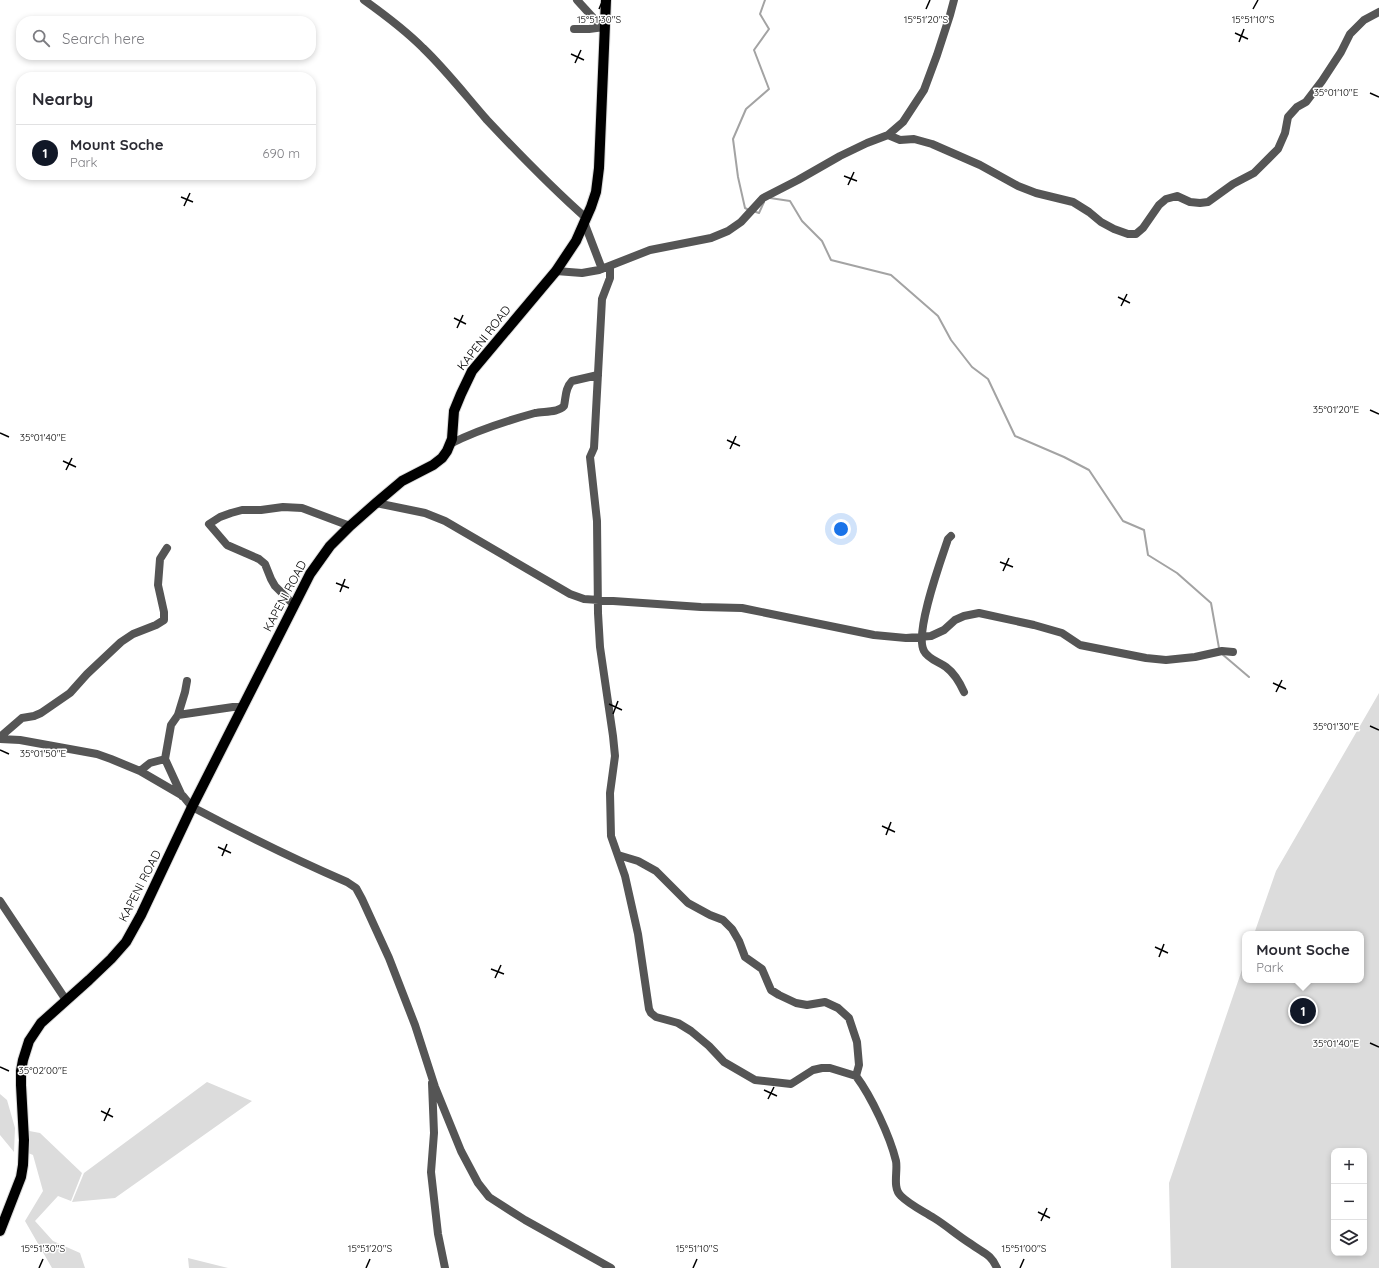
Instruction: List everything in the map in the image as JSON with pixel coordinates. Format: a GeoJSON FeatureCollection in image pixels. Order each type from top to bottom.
{"type":"FeatureCollection","features":[{"type":"Feature","properties":{"kind":"main road","name":"KAPENI ROAD"},"geometry":{"type":"LineString","coordinates":[[0,1231],[21,1177],[23,1165],[24,1124],[21,1071],[26,1050],[33,1034],[41,1023],[111,959],[126,942],[141,915],[192,807],[310,574],[330,546],[376,503],[402,481],[433,465],[442,458],[452,439],[454,411],[472,371],[556,271],[576,241],[596,192],[599,168],[606,0]]}},
{"type":"Feature","properties":{"kind":"street"},"geometry":{"type":"LineString","coordinates":[[364,0],[393,20],[424,48],[488,120],[585,220],[610,278],[602,299],[594,448],[590,457],[597,521],[600,647],[615,756],[610,793],[611,836],[625,876],[638,934],[648,1004],[653,1015],[660,1019],[671,1020],[684,1026],[709,1046],[724,1062],[755,1080],[791,1084],[813,1070],[822,1068],[830,1068],[856,1076],[868,1095],[893,1151],[897,1168],[896,1184],[898,1193],[975,1247],[987,1253],[997,1268]]}},
{"type":"Feature","properties":{"kind":"street"},"geometry":{"type":"LineString","coordinates":[[577,0],[604,28]]}},
{"type":"Feature","properties":{"kind":"street"},"geometry":{"type":"LineString","coordinates":[[556,271],[582,273],[606,267],[650,250],[711,238],[728,231],[741,222],[763,198],[840,156],[888,135],[903,122],[924,90],[940,48],[954,0]]}},
{"type":"Feature","properties":{"kind":"street"},"geometry":{"type":"LineString","coordinates":[[888,135],[900,140],[914,139],[932,144],[980,165],[1018,186],[1036,193],[1073,202],[1101,222],[1128,234],[1136,234],[1143,228],[1158,205],[1166,198],[1177,196],[1190,202],[1208,202],[1233,184],[1254,173],[1278,149],[1285,133],[1288,117],[1297,107],[1306,102],[1322,81],[1341,52],[1350,34],[1364,20],[1379,12]]}},
{"type":"Feature","properties":{"kind":"street"},"geometry":{"type":"LineString","coordinates":[[574,29],[604,28]]}},
{"type":"Feature","properties":{"kind":"street"},"geometry":{"type":"LineString","coordinates":[[450,444],[470,434],[499,424],[537,413],[561,409],[564,406],[567,387],[572,381],[598,375]]}},
{"type":"Feature","properties":{"kind":"street"},"geometry":{"type":"LineString","coordinates":[[376,503],[425,513],[445,521],[570,594],[584,599],[701,607],[742,608],[874,635],[906,638],[931,636],[944,630],[955,620],[964,616],[979,613],[1034,624],[1062,633],[1080,645],[1146,658],[1166,660],[1195,657],[1222,651],[1233,652]]}},
{"type":"Feature","properties":{"kind":"street"},"geometry":{"type":"LineString","coordinates":[[294,605],[270,579],[265,564],[259,559],[227,545],[209,524],[231,512],[283,507],[302,508],[350,526]]}},
{"type":"Feature","properties":{"kind":"street"},"geometry":{"type":"LineString","coordinates":[[951,536],[948,539],[934,586],[921,638],[924,651],[929,657],[947,667],[964,692]]}},
{"type":"Feature","properties":{"kind":"street"},"geometry":{"type":"LineString","coordinates":[[0,738],[22,718],[41,713],[70,693],[87,674],[121,642],[133,634],[156,625],[164,620],[164,612],[158,585],[160,559],[167,548]]}},
{"type":"Feature","properties":{"kind":"street"},"geometry":{"type":"LineString","coordinates":[[182,796],[165,759],[171,726],[178,715],[186,692],[187,681]]}},
{"type":"Feature","properties":{"kind":"street"},"geometry":{"type":"LineString","coordinates":[[178,715],[243,706]]}},
{"type":"Feature","properties":{"kind":"street"},"geometry":{"type":"LineString","coordinates":[[0,738],[20,740],[97,754],[140,771],[182,796],[192,807],[252,839],[347,882],[356,888],[394,970],[415,1025],[432,1078],[461,1151],[478,1183],[489,1197],[525,1220],[611,1268]]}},
{"type":"Feature","properties":{"kind":"street"},"geometry":{"type":"LineString","coordinates":[[140,771],[150,763],[165,759]]}},
{"type":"Feature","properties":{"kind":"street"},"geometry":{"type":"LineString","coordinates":[[618,855],[638,861],[656,871],[688,903],[723,920],[732,929],[739,941],[745,957],[762,969],[771,990],[796,1003],[807,1005],[825,1002],[838,1008],[849,1018],[857,1042],[859,1065],[856,1076]]}},
{"type":"Feature","properties":{"kind":"street"},"geometry":{"type":"LineString","coordinates":[[0,901],[66,1000]]}},
{"type":"Feature","properties":{"kind":"street"},"geometry":{"type":"LineString","coordinates":[[432,1078],[434,1133],[431,1172],[438,1234],[445,1268]]}},
{"type":"Feature","properties":{"kind":"shaded area"},"geometry":{"type":"Polygon","coordinates":[[[1379,693],[1379,1268],[1171,1268],[1169,1183],[1242,970],[1242,983],[1364,983],[1364,931],[1255,931],[1276,871],[1379,693]]]}},
{"type":"Feature","properties":{"kind":"shaded area"},"geometry":{"type":"Polygon","coordinates":[[[207,1082],[252,1101],[115,1198],[72,1202],[84,1173],[207,1082]]]}},
{"type":"Feature","properties":{"kind":"shaded area"},"geometry":{"type":"Polygon","coordinates":[[[0,1094],[7,1100],[15,1128],[14,1152],[0,1135],[0,1094]]]}},
{"type":"Feature","properties":{"kind":"shaded area"},"geometry":{"type":"Polygon","coordinates":[[[24,1130],[40,1133],[82,1173],[71,1201],[58,1196],[35,1221],[53,1241],[80,1253],[85,1268],[52,1268],[25,1221],[43,1191],[33,1155],[21,1150],[24,1130]]]}},
{"type":"Feature","properties":{"kind":"shaded area"},"geometry":{"type":"Polygon","coordinates":[[[188,1258],[228,1268],[189,1268],[188,1258]]]}},
{"type":"Feature","properties":{"kind":"waterway"},"geometry":{"type":"LineString","coordinates":[[749,210],[745,208],[738,177],[733,139],[746,109],[769,89],[754,50],[769,29],[760,14],[765,0]]}},
{"type":"Feature","properties":{"kind":"waterway"},"geometry":{"type":"LineString","coordinates":[[770,198],[790,201],[802,221],[822,241],[831,260],[891,275],[938,316],[951,340],[972,367],[988,379],[1015,436],[1064,457],[1089,470],[1123,521],[1144,530],[1148,555],[1177,573],[1211,603],[1219,648]]}},
{"type":"Feature","properties":{"kind":"waterway"},"geometry":{"type":"LineString","coordinates":[[753,211],[759,213],[764,202]]}},
{"type":"Feature","properties":{"kind":"waterway"},"geometry":{"type":"LineString","coordinates":[[1222,654],[1249,677]]}},
{"type":"Feature","properties":{"kind":"place","name":"Mount Soche"},"geometry":{"type":"Point","coordinates":[1303,1011]}}]}
